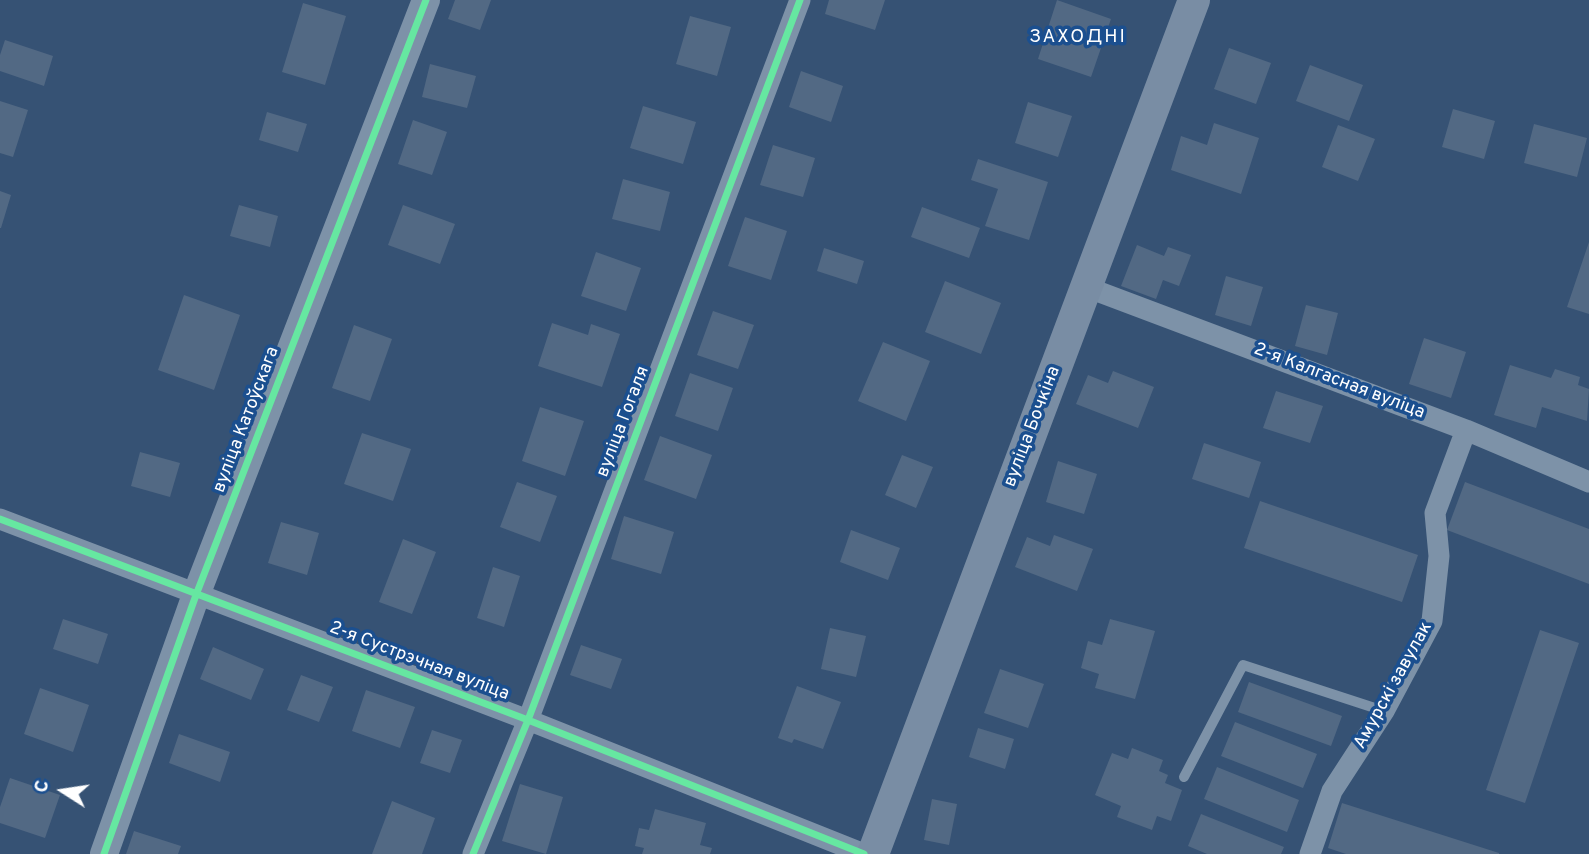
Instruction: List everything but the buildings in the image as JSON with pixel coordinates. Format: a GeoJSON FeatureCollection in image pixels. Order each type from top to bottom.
{"type":"FeatureCollection","features":[{"type":"Feature","properties":{"kind":"main road","name":"вуліца Бочкіна"},"geometry":{"type":"LineString","coordinates":[[873,854],[1194,0]]}},
{"type":"Feature","properties":{"kind":"street","name":"вуліца Катоўскага"},"geometry":{"type":"LineString","coordinates":[[104,854],[196,595],[426,0]]}},
{"type":"Feature","properties":{"kind":"street","name":"вуліца Гогаля"},"geometry":{"type":"LineString","coordinates":[[473,854],[528,720],[800,0]]}},
{"type":"Feature","properties":{"kind":"street","name":"2-я Калгасная вуліца"},"geometry":{"type":"LineString","coordinates":[[1086,287],[1466,430],[1589,482]]}},
{"type":"Feature","properties":{"kind":"street","name":"Амурскі завулак"},"geometry":{"type":"LineString","coordinates":[[1310,854],[1332,790],[1384,711],[1432,621],[1439,556],[1435,513],[1466,430]]}},
{"type":"Feature","properties":{"kind":"street","name":"2-я Сустрэчная вуліца"},"geometry":{"type":"LineString","coordinates":[[0,519],[528,720],[864,854]]}},
{"type":"Feature","properties":{"kind":"lane"},"geometry":{"type":"LineString","coordinates":[[1184,777],[1243,665],[1384,711]]}},
{"type":"Feature","properties":{"kind":"cycle path"},"geometry":{"type":"LineString","coordinates":[[104,854],[196,595],[426,0]]}},
{"type":"Feature","properties":{"kind":"cycle path"},"geometry":{"type":"LineString","coordinates":[[473,854],[528,720],[800,0]]}},
{"type":"Feature","properties":{"kind":"cycle path"},"geometry":{"type":"LineString","coordinates":[[0,519],[528,720],[864,854]]}},
{"type":"Feature","properties":{"kind":"district","name":"ЗАХОДНІ"},"geometry":{"type":"Point","coordinates":[1078,38]}}]}
